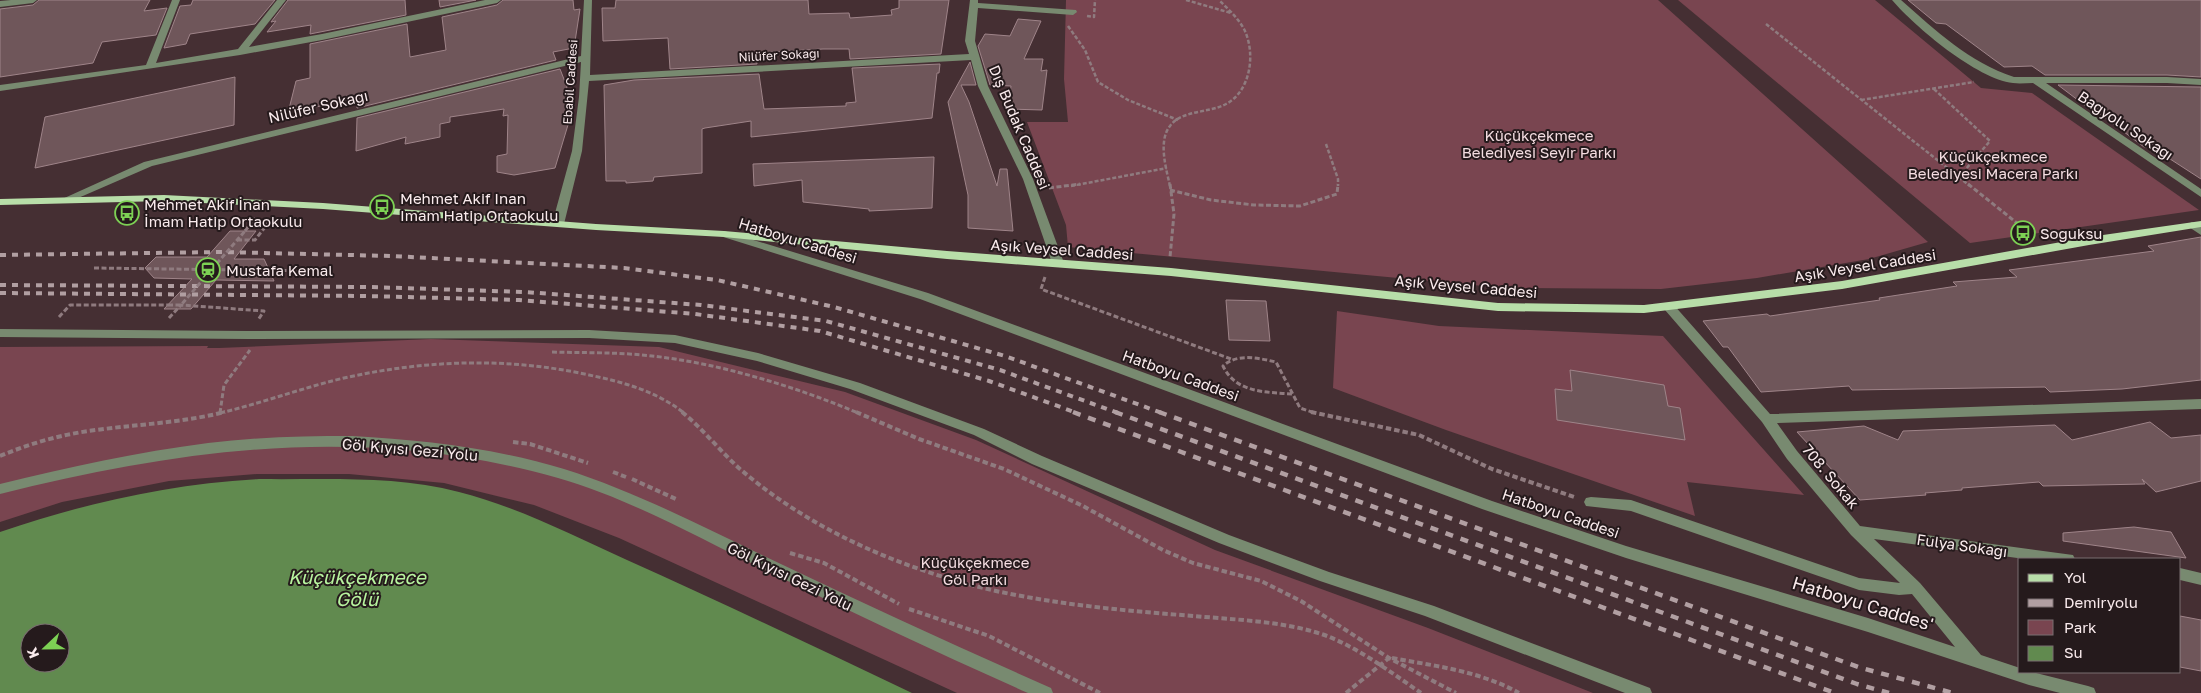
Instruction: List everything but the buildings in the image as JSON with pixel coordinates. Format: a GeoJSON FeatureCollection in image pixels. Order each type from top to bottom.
{"type":"FeatureCollection","features":[{"type":"Feature","properties":{"kind":"main road","name":"Aşık Veysel Caddesi"},"geometry":{"type":"LineString","coordinates":[[0,202],[164,198],[268,203],[724,234],[1058,264],[1170,272],[1498,307],[1644,310],[1842,285],[2047,249],[2198,227]]}},
{"type":"Feature","properties":{"kind":"street"},"geometry":{"type":"LineString","coordinates":[[0,4],[33,0]]}},
{"type":"Feature","properties":{"kind":"street"},"geometry":{"type":"LineString","coordinates":[[150,67],[176,0]]}},
{"type":"Feature","properties":{"kind":"street"},"geometry":{"type":"LineString","coordinates":[[240,52],[282,0]]}},
{"type":"Feature","properties":{"kind":"street"},"geometry":{"type":"LineString","coordinates":[[0,88],[240,52],[322,37],[497,0]]}},
{"type":"Feature","properties":{"kind":"street","name":"Ebabil Caddesi"},"geometry":{"type":"LineString","coordinates":[[558,224],[577,151],[584,97],[584,58],[588,0]]}},
{"type":"Feature","properties":{"kind":"street"},"geometry":{"type":"LineString","coordinates":[[1896,0],[1961,56],[1991,74],[2013,80],[2167,80],[2201,82]]}},
{"type":"Feature","properties":{"kind":"street"},"geometry":{"type":"LineString","coordinates":[[974,2],[1073,12]]}},
{"type":"Feature","properties":{"kind":"street","name":"Dış Budak Caddesi"},"geometry":{"type":"LineString","coordinates":[[974,2],[970,41],[983,86],[1031,189],[1058,264]]}},
{"type":"Feature","properties":{"kind":"street","name":"Nilüfer Sokağı"},"geometry":{"type":"LineString","coordinates":[[584,78],[974,57]]}},
{"type":"Feature","properties":{"kind":"street","name":"Nilüfer Sokağı"},"geometry":{"type":"LineString","coordinates":[[65,200],[148,164],[247,138],[584,58]]}},
{"type":"Feature","properties":{"kind":"street","name":"Bağyolu Sokağı"},"geometry":{"type":"LineString","coordinates":[[2035,80],[2201,194]]}},
{"type":"Feature","properties":{"kind":"street","name":"Hatboyu Caddesi"},"geometry":{"type":"LineString","coordinates":[[724,234],[924,296],[1477,502],[1626,552]]}},
{"type":"Feature","properties":{"kind":"street","name":"708. Sokak"},"geometry":{"type":"LineString","coordinates":[[1669,307],[1767,419],[1792,455],[1856,531],[1915,587],[1976,660]]}},
{"type":"Feature","properties":{"kind":"street"},"geometry":{"type":"LineString","coordinates":[[0,333],[237,335],[589,334],[675,339],[758,357],[855,386],[980,432],[1037,460],[1224,538],[1325,577],[1429,611],[1644,693]]}},
{"type":"Feature","properties":{"kind":"street"},"geometry":{"type":"LineString","coordinates":[[1767,419],[2201,404]]}},
{"type":"Feature","properties":{"kind":"street","name":"Göl Kıyısı Gezi Yolu"},"geometry":{"type":"LineString","coordinates":[[0,489],[65,472],[183,450],[275,442],[370,442],[469,452],[561,474],[650,507],[884,622],[1045,693]]}},
{"type":"Feature","properties":{"kind":"street"},"geometry":{"type":"LineString","coordinates":[[1591,502],[1631,506],[1860,584],[1898,589],[1915,587]]}},
{"type":"Feature","properties":{"kind":"street","name":"Fulya Sokağı"},"geometry":{"type":"LineString","coordinates":[[1856,531],[2060,558]]}},
{"type":"Feature","properties":{"kind":"street","name":"Hatboyu Caddes'"},"geometry":{"type":"LineString","coordinates":[[1626,552],[1868,625],[2029,678],[2088,693]]}},
{"type":"Feature","properties":{"kind":"street"},"geometry":{"type":"LineString","coordinates":[[2181,574],[2201,579]]}},
{"type":"Feature","properties":{"kind":"path"},"geometry":{"type":"LineString","coordinates":[[1095,0],[1094,17],[1073,12],[1066,20],[1070,31],[1085,50],[1098,82],[1128,100],[1178,120]]}},
{"type":"Feature","properties":{"kind":"path"},"geometry":{"type":"LineString","coordinates":[[1186,0],[1232,13]]}},
{"type":"Feature","properties":{"kind":"path"},"geometry":{"type":"LineString","coordinates":[[1170,258],[1173,201],[1167,168],[1165,140],[1170,125],[1178,120],[1227,104],[1241,92],[1248,76],[1249,50],[1247,35],[1232,13],[1219,0]]}},
{"type":"Feature","properties":{"kind":"path"},"geometry":{"type":"LineString","coordinates":[[1766,24],[2047,249]]}},
{"type":"Feature","properties":{"kind":"path"},"geometry":{"type":"LineString","coordinates":[[1861,100],[1974,82]]}},
{"type":"Feature","properties":{"kind":"path"},"geometry":{"type":"LineString","coordinates":[[1934,89],[1990,141],[1959,177]]}},
{"type":"Feature","properties":{"kind":"path"},"geometry":{"type":"LineString","coordinates":[[1170,190],[1210,200],[1254,205],[1300,206],[1337,194],[1338,180],[1326,144]]}},
{"type":"Feature","properties":{"kind":"path"},"geometry":{"type":"LineString","coordinates":[[1031,189],[1077,185],[1167,168]]}},
{"type":"Feature","properties":{"kind":"path"},"geometry":{"type":"LineString","coordinates":[[178,309],[268,203]]}},
{"type":"Feature","properties":{"kind":"path"},"geometry":{"type":"LineString","coordinates":[[237,240],[255,240],[273,216],[256,216]]}},
{"type":"Feature","properties":{"kind":"path"},"geometry":{"type":"LineString","coordinates":[[221,270],[226,264]]}},
{"type":"Feature","properties":{"kind":"path"},"geometry":{"type":"LineString","coordinates":[[94,268],[317,271]]}},
{"type":"Feature","properties":{"kind":"path"},"geometry":{"type":"LineString","coordinates":[[1047,274],[1041,290],[1231,359],[1257,358],[1276,362],[1300,408],[1314,413],[1419,435],[1492,469],[1591,502]]}},
{"type":"Feature","properties":{"kind":"path"},"geometry":{"type":"LineString","coordinates":[[53,324],[70,305],[194,305],[258,310]]}},
{"type":"Feature","properties":{"kind":"path"},"geometry":{"type":"LineString","coordinates":[[220,413],[224,385],[255,343]]}},
{"type":"Feature","properties":{"kind":"path"},"geometry":{"type":"LineString","coordinates":[[546,351],[652,356],[721,369],[783,386],[846,408],[919,439],[1004,469],[1083,506],[1163,550],[1193,563],[1261,582],[1301,601],[1388,658],[1456,693]]}},
{"type":"Feature","properties":{"kind":"path"},"geometry":{"type":"LineString","coordinates":[[1231,359],[1223,366],[1225,374],[1235,385],[1258,391],[1292,394]]}},
{"type":"Feature","properties":{"kind":"path"},"geometry":{"type":"LineString","coordinates":[[0,456],[21,447],[74,432],[178,422],[220,413],[370,372],[428,363],[483,361],[561,368],[614,380],[666,400],[701,429],[738,468],[783,503],[837,534],[901,562],[971,584],[1049,601],[1129,611],[1272,623],[1328,636],[1380,665],[1421,693]]}},
{"type":"Feature","properties":{"kind":"path"},"geometry":{"type":"LineString","coordinates":[[505,440],[530,444],[593,464]]}},
{"type":"Feature","properties":{"kind":"path"},"geometry":{"type":"LineString","coordinates":[[611,471],[680,501]]}},
{"type":"Feature","properties":{"kind":"path"},"geometry":{"type":"LineString","coordinates":[[783,551],[824,563],[905,608],[989,636],[1100,693]]}},
{"type":"Feature","properties":{"kind":"path"},"geometry":{"type":"LineString","coordinates":[[1346,693],[1388,658]]}},
{"type":"Feature","properties":{"kind":"path"},"geometry":{"type":"LineString","coordinates":[[1388,658],[1448,669],[1506,684],[1519,693]]}},
{"type":"Feature","properties":{"kind":"green space","name":"Küçükçekmece Belediyesi Seyir Parkı"},"geometry":{"type":"Polygon","coordinates":[[[1066,0],[1658,0],[1928,242],[1869,259],[1757,278],[1661,289],[1505,288],[1068,247],[1066,225],[1027,122],[1068,122],[1064,79],[1066,0]]]}},
{"type":"Feature","properties":{"kind":"green space","name":"Küçükçekmece Belediyesi Macera Parkı"},"geometry":{"type":"Polygon","coordinates":[[[1678,0],[1875,0],[1981,88],[2032,93],[2199,210],[1970,243],[1678,0]]]}},
{"type":"Feature","properties":{"kind":"green space"},"geometry":{"type":"Polygon","coordinates":[[[1337,311],[1439,326],[1663,336],[1804,495],[1687,482],[1695,516],[1446,430],[1333,388],[1337,311]]]}},
{"type":"Feature","properties":{"kind":"green space","name":"Küçükçekmece Göl Parkı"},"geometry":{"type":"Polygon","coordinates":[[[431,339],[659,347],[845,392],[976,440],[1215,550],[1428,628],[1593,693],[957,693],[619,538],[534,505],[444,483],[349,474],[257,474],[169,481],[62,502],[0,522],[0,347],[208,346],[207,348],[219,348],[431,339]]]}},
{"type":"Feature","properties":{"kind":"water","name":"Küçükçekmece Gölü"},"geometry":{"type":"Polygon","coordinates":[[[259,479],[359,479],[410,483],[481,498],[565,531],[912,693],[0,693],[0,532],[64,512],[128,496],[193,485],[259,479]]]}},
{"type":"Feature","properties":{"kind":"railway"},"geometry":{"type":"LineString","coordinates":[[0,255],[222,252],[392,256],[624,268],[717,280],[834,307],[1005,356],[1162,413]]}},
{"type":"Feature","properties":{"kind":"railway"},"geometry":{"type":"LineString","coordinates":[[0,285],[370,287],[525,292],[701,305],[826,321],[1000,370],[1118,413]]}},
{"type":"Feature","properties":{"kind":"railway"},"geometry":{"type":"LineString","coordinates":[[0,293],[367,296],[519,300],[695,314],[820,331],[989,381],[1077,413]]}},
{"type":"Feature","properties":{"kind":"railway"},"geometry":{"type":"LineString","coordinates":[[1073,412],[1835,693]]}},
{"type":"Feature","properties":{"kind":"railway"},"geometry":{"type":"LineString","coordinates":[[1115,412],[1857,684],[1889,693]]}},
{"type":"Feature","properties":{"kind":"railway"},"geometry":{"type":"LineString","coordinates":[[1159,412],[1858,667],[1953,693]]}},
{"type":"Feature","properties":{"kind":"place","name":"Mehmet Akif Inan Imam Hatip Ortaokulu"},"geometry":{"type":"Point","coordinates":[382,207]}},
{"type":"Feature","properties":{"kind":"place","name":"Mehmet Akif İnan İmam Hatip Ortaokulu"},"geometry":{"type":"Point","coordinates":[127,213]}},
{"type":"Feature","properties":{"kind":"place","name":"Soğuksu"},"geometry":{"type":"Point","coordinates":[2023,233]}},
{"type":"Feature","properties":{"kind":"place","name":"Mustafa Kemal"},"geometry":{"type":"Point","coordinates":[208,270]}}]}
